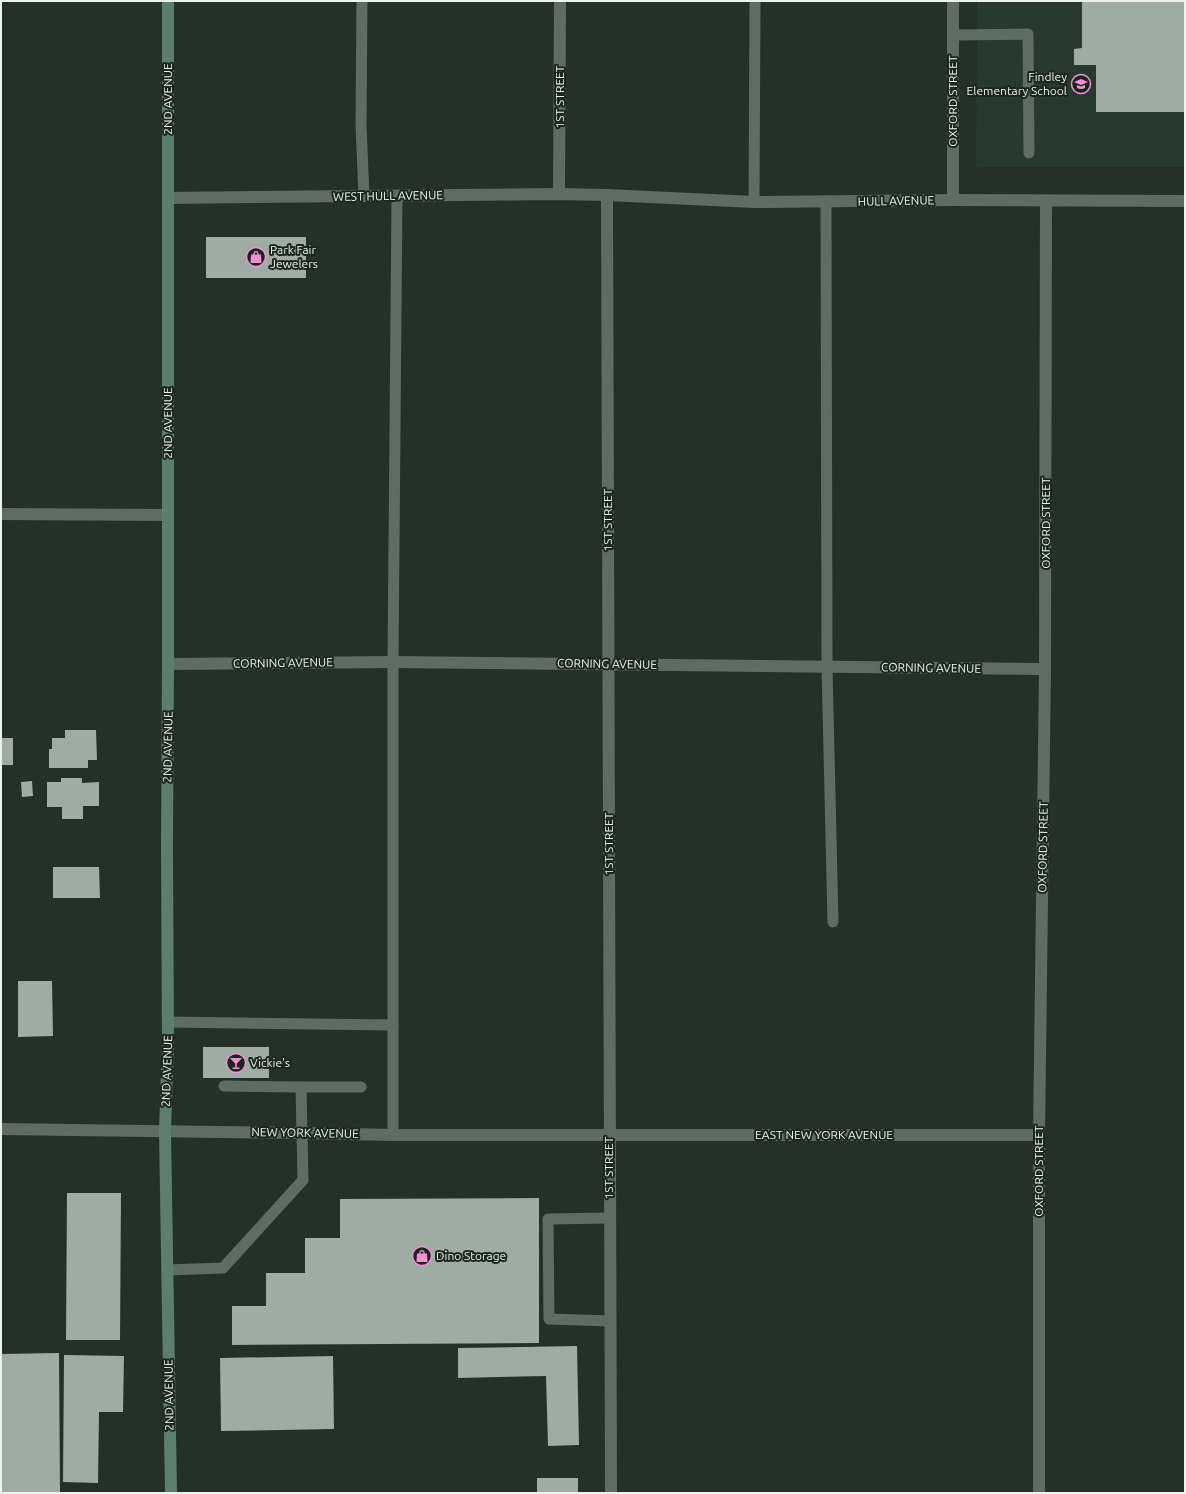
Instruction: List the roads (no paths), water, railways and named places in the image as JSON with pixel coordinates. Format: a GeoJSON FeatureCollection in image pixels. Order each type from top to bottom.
{"type":"FeatureCollection","features":[{"type":"Feature","properties":{"kind":"main road","name":"2ND AVENUE"},"geometry":{"type":"LineString","coordinates":[[168,1],[168,664],[166,847],[168,1022],[165,1131],[171,1493]]}},
{"type":"Feature","properties":{"kind":"street","name":"1ST STREET"},"geometry":{"type":"LineString","coordinates":[[559,194],[560,1]]}},
{"type":"Feature","properties":{"kind":"street","name":"OXFORD STREET"},"geometry":{"type":"LineString","coordinates":[[953,1],[953,200]]}},
{"type":"Feature","properties":{"kind":"street","name":"WEST HULL AVENUE"},"geometry":{"type":"LineString","coordinates":[[168,198],[559,194],[607,195]]}},
{"type":"Feature","properties":{"kind":"street","name":"1ST STREET"},"geometry":{"type":"LineString","coordinates":[[607,195],[611,1493]]}},
{"type":"Feature","properties":{"kind":"street","name":"HULL AVENUE"},"geometry":{"type":"LineString","coordinates":[[607,195],[754,202],[953,200],[1185,201]]}},
{"type":"Feature","properties":{"kind":"street","name":"OXFORD STREET"},"geometry":{"type":"LineString","coordinates":[[1039,1493],[1039,1136],[1045,669],[1046,201]]}},
{"type":"Feature","properties":{"kind":"street"},"geometry":{"type":"LineString","coordinates":[[1,514],[168,515]]}},
{"type":"Feature","properties":{"kind":"street","name":"CORNING AVENUE"},"geometry":{"type":"LineString","coordinates":[[168,664],[393,662],[1045,669]]}},
{"type":"Feature","properties":{"kind":"street","name":"NEW YORK AVENUE"},"geometry":{"type":"LineString","coordinates":[[1,1129],[302,1133],[393,1136],[609,1136]]}},
{"type":"Feature","properties":{"kind":"street","name":"EAST NEW YORK AVENUE"},"geometry":{"type":"LineString","coordinates":[[609,1136],[1039,1136]]}},
{"type":"Feature","properties":{"kind":"lane"},"geometry":{"type":"LineString","coordinates":[[362,1],[361,125],[364,196]]}},
{"type":"Feature","properties":{"kind":"lane"},"geometry":{"type":"LineString","coordinates":[[754,202],[755,1]]}},
{"type":"Feature","properties":{"kind":"lane"},"geometry":{"type":"LineString","coordinates":[[953,35],[1028,34],[1029,153]]}},
{"type":"Feature","properties":{"kind":"lane"},"geometry":{"type":"LineString","coordinates":[[393,1136],[393,662],[397,196]]}},
{"type":"Feature","properties":{"kind":"lane"},"geometry":{"type":"LineString","coordinates":[[826,202],[827,667],[833,922]]}},
{"type":"Feature","properties":{"kind":"lane"},"geometry":{"type":"LineString","coordinates":[[168,1022],[393,1025]]}},
{"type":"Feature","properties":{"kind":"lane"},"geometry":{"type":"LineString","coordinates":[[224,1086],[360,1087]]}},
{"type":"Feature","properties":{"kind":"lane"},"geometry":{"type":"LineString","coordinates":[[167,1270],[223,1268],[303,1180],[301,1087]]}},
{"type":"Feature","properties":{"kind":"lane"},"geometry":{"type":"LineString","coordinates":[[609,1218],[548,1218],[549,1319],[610,1320]]}},
{"type":"Feature","properties":{"kind":"place","name":"Findley Elementary School"},"geometry":{"type":"Point","coordinates":[1081,84]}},
{"type":"Feature","properties":{"kind":"place","name":"Park Fair Jewelers"},"geometry":{"type":"Point","coordinates":[256,257]}},
{"type":"Feature","properties":{"kind":"place","name":"Vickie's"},"geometry":{"type":"Point","coordinates":[236,1063]}},
{"type":"Feature","properties":{"kind":"place","name":"Dino Storage"},"geometry":{"type":"Point","coordinates":[422,1256]}}]}
